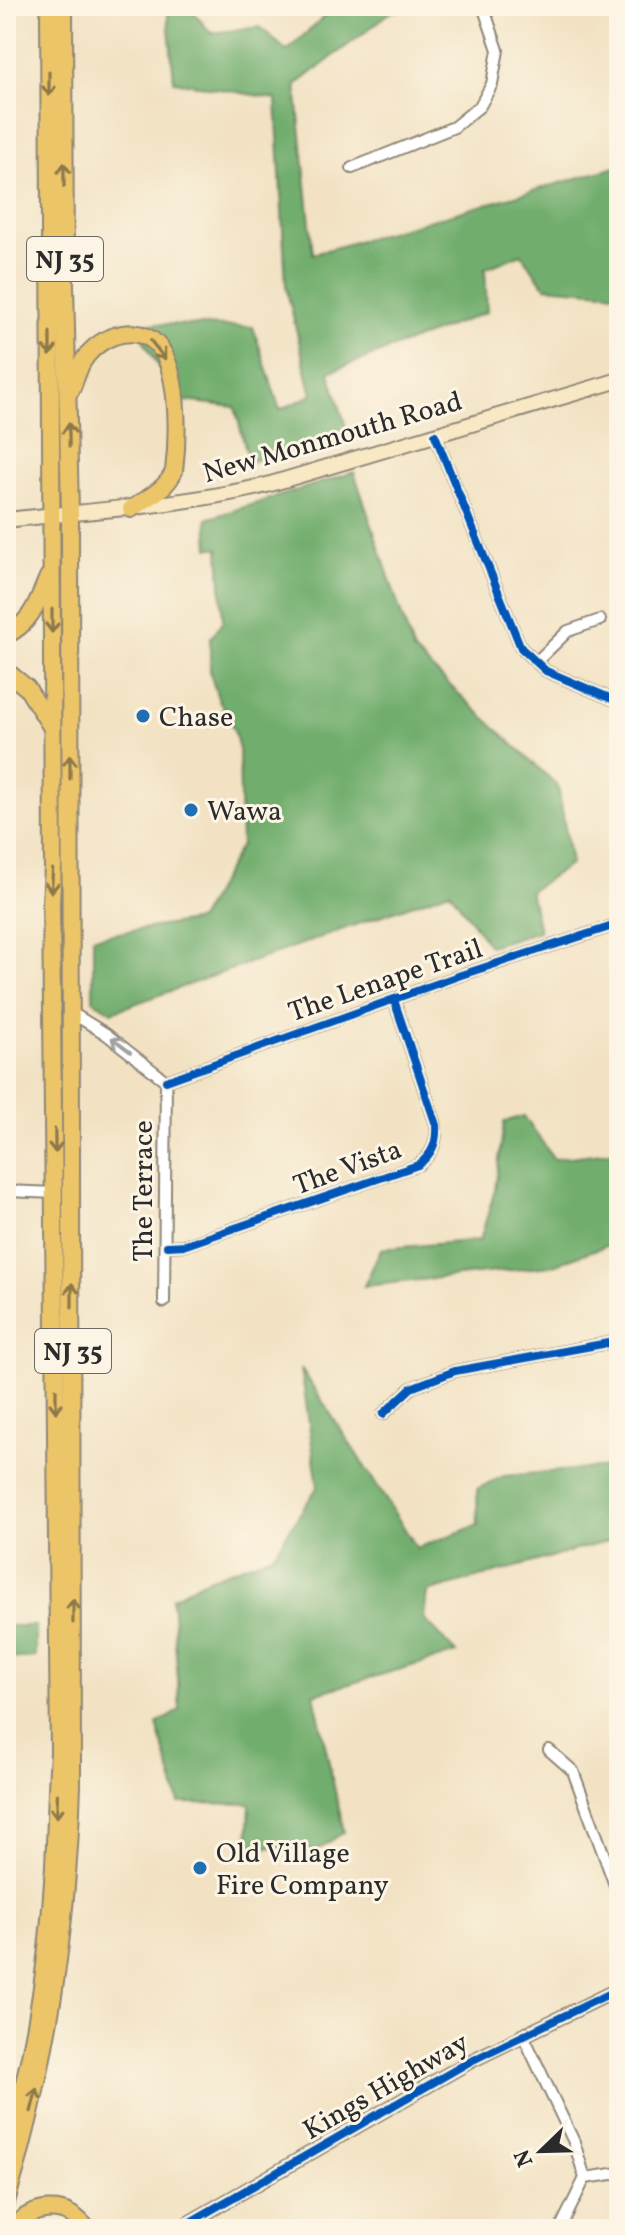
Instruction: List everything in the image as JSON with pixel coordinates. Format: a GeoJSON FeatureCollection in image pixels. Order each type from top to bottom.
{"type":"FeatureCollection","features":[{"type":"Feature","properties":{"kind":"highway","name":"NJ 35"},"geometry":{"type":"LineString","coordinates":[[6,2149],[29,2053],[44,1967],[54,1878],[59,1752],[51,903],[49,6]]}},
{"type":"Feature","properties":{"kind":"highway","name":"NJ 35"},"geometry":{"type":"LineString","coordinates":[[6,2202],[29,2120],[52,2017],[69,1864],[74,1689],[70,513],[64,6]]}},
{"type":"Feature","properties":{"kind":"highway"},"geometry":{"type":"LineString","coordinates":[[68,399],[83,361],[110,336],[137,334],[154,342],[165,356],[175,410],[174,471],[156,493],[131,509]]}},
{"type":"Feature","properties":{"kind":"highway"},"geometry":{"type":"LineString","coordinates":[[6,635],[21,626],[35,610],[51,569]]}},
{"type":"Feature","properties":{"kind":"highway"},"geometry":{"type":"LineString","coordinates":[[6,671],[27,688],[52,728]]}},
{"type":"Feature","properties":{"kind":"highway"},"geometry":{"type":"LineString","coordinates":[[11,2229],[34,2212],[49,2209],[69,2213],[87,2229]]}},
{"type":"Feature","properties":{"kind":"main road","name":"New Monmouth Road"},"geometry":{"type":"LineString","coordinates":[[6,520],[131,509],[240,492],[619,380]]}},
{"type":"Feature","properties":{"kind":"street"},"geometry":{"type":"LineString","coordinates":[[352,168],[454,127],[480,106],[492,84],[498,50],[483,6]]}},
{"type":"Feature","properties":{"kind":"street"},"geometry":{"type":"LineString","coordinates":[[435,435],[515,638],[527,655],[558,677],[619,702]]}},
{"type":"Feature","properties":{"kind":"street"},"geometry":{"type":"LineString","coordinates":[[536,662],[568,631],[600,620]]}},
{"type":"Feature","properties":{"kind":"street","name":"The Lenape Trail"},"geometry":{"type":"LineString","coordinates":[[166,1081],[461,975],[619,924]]}},
{"type":"Feature","properties":{"kind":"street","name":"The Vista"},"geometry":{"type":"LineString","coordinates":[[167,1246],[186,1245],[418,1165],[430,1154],[436,1137],[436,1125],[394,1000]]}},
{"type":"Feature","properties":{"kind":"street"},"geometry":{"type":"LineString","coordinates":[[72,1013],[106,1034],[166,1081]]}},
{"type":"Feature","properties":{"kind":"street","name":"The Terrace"},"geometry":{"type":"LineString","coordinates":[[164,1302],[167,1246],[164,1212],[166,1081]]}},
{"type":"Feature","properties":{"kind":"street"},"geometry":{"type":"LineString","coordinates":[[6,1191],[56,1193]]}},
{"type":"Feature","properties":{"kind":"street"},"geometry":{"type":"LineString","coordinates":[[383,1414],[411,1388],[455,1371],[619,1341]]}},
{"type":"Feature","properties":{"kind":"street"},"geometry":{"type":"LineString","coordinates":[[549,1750],[573,1771],[619,1896]]}},
{"type":"Feature","properties":{"kind":"street","name":"Kings Highway"},"geometry":{"type":"LineString","coordinates":[[178,2229],[469,2062],[619,1989]]}},
{"type":"Feature","properties":{"kind":"street"},"geometry":{"type":"LineString","coordinates":[[523,2035],[574,2142],[585,2178],[560,2229]]}},
{"type":"Feature","properties":{"kind":"street"},"geometry":{"type":"LineString","coordinates":[[585,2178],[619,2173]]}},
{"type":"Feature","properties":{"kind":"green space"},"geometry":{"type":"Polygon","coordinates":[[[167,6],[188,6],[211,33],[260,27],[287,51],[335,6],[413,6],[391,12],[296,85],[313,254],[619,166],[619,289],[616,293],[545,287],[521,254],[485,269],[487,312],[329,372],[348,433],[249,462],[235,407],[177,400],[134,323],[253,327],[280,410],[312,395],[286,287],[276,99],[174,81],[167,6]]]}},
{"type":"Feature","properties":{"kind":"green space"},"geometry":{"type":"Polygon","coordinates":[[[354,472],[414,652],[558,786],[571,864],[530,891],[539,931],[489,946],[450,891],[112,1012],[93,1000],[93,937],[199,920],[241,845],[239,750],[210,673],[210,639],[223,621],[219,548],[209,548],[207,519],[354,472]]]}},
{"type":"Feature","properties":{"kind":"green space"},"geometry":{"type":"Polygon","coordinates":[[[524,1116],[554,1159],[619,1151],[619,1241],[550,1266],[364,1286],[381,1249],[480,1240],[495,1190],[504,1122],[524,1116]]]}},
{"type":"Feature","properties":{"kind":"green space"},"geometry":{"type":"Polygon","coordinates":[[[301,1368],[417,1548],[478,1525],[477,1489],[504,1476],[619,1466],[619,1538],[427,1592],[424,1619],[457,1653],[314,1694],[344,1832],[317,1850],[248,1846],[250,1804],[179,1803],[157,1724],[180,1710],[172,1598],[203,1581],[273,1555],[318,1486],[301,1368]]]}},
{"type":"Feature","properties":{"kind":"green space"},"geometry":{"type":"Polygon","coordinates":[[[6,1626],[35,1626],[35,1657],[6,1659],[6,1626]]]}},
{"type":"Feature","properties":{"kind":"cycle path"},"geometry":{"type":"LineString","coordinates":[[435,435],[521,648],[546,671],[619,702]]}},
{"type":"Feature","properties":{"kind":"cycle path"},"geometry":{"type":"LineString","coordinates":[[166,1081],[461,975],[619,924]]}},
{"type":"Feature","properties":{"kind":"cycle path"},"geometry":{"type":"LineString","coordinates":[[167,1246],[186,1245],[418,1165],[431,1152],[436,1125],[394,1000]]}},
{"type":"Feature","properties":{"kind":"cycle path"},"geometry":{"type":"LineString","coordinates":[[383,1414],[411,1388],[455,1371],[619,1341]]}},
{"type":"Feature","properties":{"kind":"cycle path"},"geometry":{"type":"LineString","coordinates":[[178,2229],[469,2062],[619,1989]]}},
{"type":"Feature","properties":{"kind":"place","name":"Chase"},"geometry":{"type":"Point","coordinates":[143,716]}},
{"type":"Feature","properties":{"kind":"place","name":"Wawa"},"geometry":{"type":"Point","coordinates":[191,810]}},
{"type":"Feature","properties":{"kind":"place","name":"Old Village Fire Company"},"geometry":{"type":"Point","coordinates":[200,1868]}}]}
